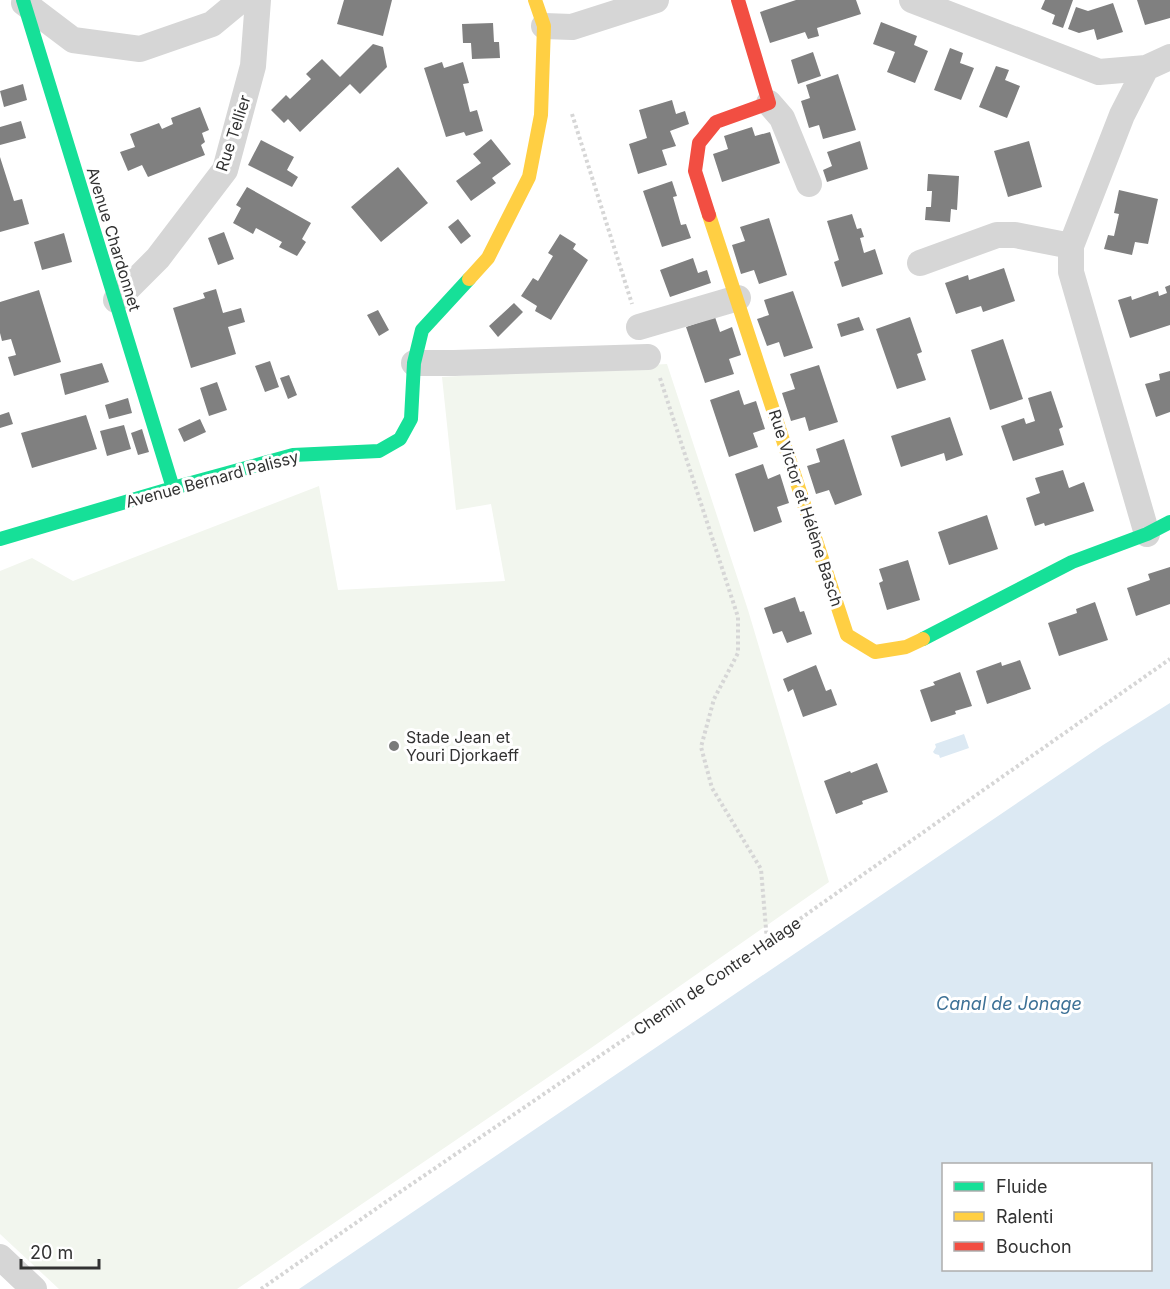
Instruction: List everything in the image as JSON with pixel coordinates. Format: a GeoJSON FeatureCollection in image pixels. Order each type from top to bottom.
{"type":"FeatureCollection","features":[{"type":"Feature","properties":{"kind":"street"},"geometry":{"type":"LineString","coordinates":[[23,1],[73,40],[140,49],[212,24],[241,0]]}},
{"type":"Feature","properties":{"kind":"street","name":"Rue Tellier"},"geometry":{"type":"LineString","coordinates":[[116,300],[158,258],[225,170],[253,66],[258,0]]}},
{"type":"Feature","properties":{"kind":"street"},"geometry":{"type":"LineString","coordinates":[[535,0],[544,26],[572,27],[656,0]]}},
{"type":"Feature","properties":{"kind":"street"},"geometry":{"type":"LineString","coordinates":[[738,0],[769,103],[782,118],[810,184]]}},
{"type":"Feature","properties":{"kind":"street"},"geometry":{"type":"LineString","coordinates":[[912,0],[1099,72],[1146,68],[1170,57]]}},
{"type":"Feature","properties":{"kind":"street","name":"Avenue Chardonnet"},"geometry":{"type":"LineString","coordinates":[[23,1],[173,488]]}},
{"type":"Feature","properties":{"kind":"street","name":"Avenue Bernard Palissy"},"geometry":{"type":"LineString","coordinates":[[0,539],[293,455],[379,451],[400,440],[411,419],[414,363],[422,330],[488,258],[529,177],[541,115],[544,26]]}},
{"type":"Feature","properties":{"kind":"street"},"geometry":{"type":"LineString","coordinates":[[1146,68],[1122,115],[1071,246],[1071,272],[1147,534]]}},
{"type":"Feature","properties":{"kind":"street","name":"Rue Victor et Hélène Basch"},"geometry":{"type":"LineString","coordinates":[[769,103],[716,122],[699,143],[695,171],[847,635],[875,652],[906,647],[1072,562],[1147,534],[1170,522]]}},
{"type":"Feature","properties":{"kind":"street"},"geometry":{"type":"LineString","coordinates":[[920,263],[997,235],[1015,235],[1071,246]]}},
{"type":"Feature","properties":{"kind":"street"},"geometry":{"type":"LineString","coordinates":[[639,327],[738,297]]}},
{"type":"Feature","properties":{"kind":"street"},"geometry":{"type":"LineString","coordinates":[[414,363],[648,357]]}},
{"type":"Feature","properties":{"kind":"street"},"geometry":{"type":"LineString","coordinates":[[0,1257],[34,1289]]}},
{"type":"Feature","properties":{"kind":"path"},"geometry":{"type":"LineString","coordinates":[[569,104],[639,327]]}},
{"type":"Feature","properties":{"kind":"path"},"geometry":{"type":"LineString","coordinates":[[648,357],[656,365],[738,617],[738,653],[714,699],[701,747],[712,788],[761,869],[767,942]]}},
{"type":"Feature","properties":{"kind":"path","name":"Chemin de Contre-Halage"},"geometry":{"type":"LineString","coordinates":[[261,1289],[767,942],[1170,659]]}},
{"type":"Feature","properties":{"kind":"shaded area","name":"Stade Jean et Youri Djorkaeff"},"geometry":{"type":"Polygon","coordinates":[[[667,364],[748,610],[829,882],[591,1048],[237,1289],[59,1289],[0,1234],[0,571],[32,558],[73,581],[319,486],[338,590],[505,581],[491,504],[456,510],[442,377],[667,364]]]}},
{"type":"Feature","properties":{"kind":"water","name":"Canal de Jonage"},"geometry":{"type":"Polygon","coordinates":[[[1170,703],[1170,1289],[299,1289],[1103,745],[1170,703]]]}},
{"type":"Feature","properties":{"kind":"water"},"geometry":{"type":"Polygon","coordinates":[[[964,734],[969,748],[940,758],[933,752],[935,744],[964,734]]]}},
{"type":"Feature","properties":{"kind":"building"},"geometry":{"type":"Polygon","coordinates":[[[344,0],[392,0],[383,36],[337,24],[344,0]]]}},
{"type":"Feature","properties":{"kind":"building"},"geometry":{"type":"Polygon","coordinates":[[[796,0],[856,0],[861,14],[817,28],[819,36],[808,39],[805,32],[770,43],[760,12],[796,0]]]}},
{"type":"Feature","properties":{"kind":"building"},"geometry":{"type":"Polygon","coordinates":[[[1045,0],[1073,0],[1063,28],[1052,24],[1055,15],[1041,9],[1045,0]]]}},
{"type":"Feature","properties":{"kind":"building"},"geometry":{"type":"Polygon","coordinates":[[[1137,0],[1170,0],[1170,18],[1145,25],[1137,0]]]}},
{"type":"Feature","properties":{"kind":"building"},"geometry":{"type":"Polygon","coordinates":[[[1113,3],[1123,32],[1097,40],[1094,29],[1079,33],[1068,29],[1076,7],[1088,11],[1113,3]]]}},
{"type":"Feature","properties":{"kind":"building"},"geometry":{"type":"Polygon","coordinates":[[[881,22],[917,36],[914,45],[928,51],[915,83],[887,72],[895,52],[873,44],[881,22]]]}},
{"type":"Feature","properties":{"kind":"building"},"geometry":{"type":"Polygon","coordinates":[[[493,23],[494,42],[499,42],[500,58],[472,59],[471,43],[463,43],[462,24],[493,23]]]}},
{"type":"Feature","properties":{"kind":"building"},"geometry":{"type":"Polygon","coordinates":[[[373,44],[383,47],[387,67],[360,94],[350,84],[300,132],[288,119],[284,123],[271,110],[286,95],[290,99],[311,79],[306,74],[322,59],[340,77],[373,44]]]}},
{"type":"Feature","properties":{"kind":"building"},"geometry":{"type":"Polygon","coordinates":[[[950,48],[963,53],[960,63],[974,68],[961,100],[934,90],[950,48]]]}},
{"type":"Feature","properties":{"kind":"building"},"geometry":{"type":"Polygon","coordinates":[[[813,52],[821,76],[798,84],[791,60],[813,52]]]}},
{"type":"Feature","properties":{"kind":"building"},"geometry":{"type":"Polygon","coordinates":[[[442,62],[444,68],[463,62],[469,83],[463,84],[470,112],[477,110],[483,131],[466,136],[464,132],[446,137],[424,68],[442,62]]]}},
{"type":"Feature","properties":{"kind":"building"},"geometry":{"type":"Polygon","coordinates":[[[996,66],[1009,70],[1005,80],[1020,86],[1007,118],[979,107],[996,66]]]}},
{"type":"Feature","properties":{"kind":"building"},"geometry":{"type":"Polygon","coordinates":[[[838,74],[856,130],[823,139],[819,125],[809,128],[801,101],[810,98],[806,85],[838,74]]]}},
{"type":"Feature","properties":{"kind":"building"},"geometry":{"type":"Polygon","coordinates":[[[23,84],[27,100],[4,107],[0,91],[23,84]]]}},
{"type":"Feature","properties":{"kind":"building"},"geometry":{"type":"Polygon","coordinates":[[[672,100],[676,114],[685,111],[689,124],[670,131],[676,146],[662,150],[667,165],[638,174],[629,144],[647,138],[639,110],[672,100]]]}},
{"type":"Feature","properties":{"kind":"building"},"geometry":{"type":"Polygon","coordinates":[[[200,107],[209,130],[202,133],[205,142],[201,145],[205,155],[148,177],[142,165],[128,171],[120,152],[135,147],[130,134],[159,123],[162,129],[173,124],[171,118],[200,107]]]}},
{"type":"Feature","properties":{"kind":"building"},"geometry":{"type":"Polygon","coordinates":[[[21,121],[26,138],[0,145],[0,127],[21,121]]]}},
{"type":"Feature","properties":{"kind":"building"},"geometry":{"type":"Polygon","coordinates":[[[752,127],[755,136],[770,132],[780,163],[722,182],[713,154],[728,149],[724,136],[752,127]]]}},
{"type":"Feature","properties":{"kind":"building"},"geometry":{"type":"Polygon","coordinates":[[[491,139],[511,164],[492,178],[496,183],[471,201],[456,181],[481,163],[473,154],[491,139]]]}},
{"type":"Feature","properties":{"kind":"building"},"geometry":{"type":"Polygon","coordinates":[[[261,140],[294,157],[287,170],[298,177],[292,187],[248,165],[261,140]]]}},
{"type":"Feature","properties":{"kind":"building"},"geometry":{"type":"Polygon","coordinates":[[[860,141],[868,169],[827,182],[823,170],[832,166],[827,152],[860,141]]]}},
{"type":"Feature","properties":{"kind":"building"},"geometry":{"type":"Polygon","coordinates":[[[1029,141],[1042,187],[1008,197],[994,151],[1029,141]]]}},
{"type":"Feature","properties":{"kind":"building"},"geometry":{"type":"Polygon","coordinates":[[[0,157],[14,201],[22,199],[29,224],[0,232],[0,157]]]}},
{"type":"Feature","properties":{"kind":"building"},"geometry":{"type":"Polygon","coordinates":[[[398,167],[428,203],[381,242],[351,207],[398,167]]]}},
{"type":"Feature","properties":{"kind":"building"},"geometry":{"type":"Polygon","coordinates":[[[928,174],[959,176],[957,210],[951,209],[950,222],[925,220],[926,207],[931,207],[932,191],[927,191],[928,174]]]}},
{"type":"Feature","properties":{"kind":"building"},"geometry":{"type":"Polygon","coordinates":[[[672,181],[677,196],[673,197],[681,225],[686,224],[691,238],[662,247],[643,191],[672,181]]]}},
{"type":"Feature","properties":{"kind":"building"},"geometry":{"type":"Polygon","coordinates":[[[247,187],[311,223],[302,239],[306,242],[297,256],[279,247],[282,242],[256,228],[253,234],[233,223],[241,208],[236,205],[247,187]]]}},
{"type":"Feature","properties":{"kind":"building"},"geometry":{"type":"Polygon","coordinates":[[[1119,190],[1158,199],[1148,244],[1135,242],[1132,255],[1104,249],[1108,235],[1114,236],[1119,214],[1114,213],[1119,190]]]}},
{"type":"Feature","properties":{"kind":"building"},"geometry":{"type":"Polygon","coordinates":[[[852,214],[857,229],[861,228],[864,237],[860,238],[864,253],[875,249],[883,274],[842,287],[834,262],[839,260],[827,221],[852,214]]]}},
{"type":"Feature","properties":{"kind":"building"},"geometry":{"type":"Polygon","coordinates":[[[769,218],[787,275],[759,284],[754,270],[741,274],[732,245],[745,241],[740,227],[769,218]]]}},
{"type":"Feature","properties":{"kind":"building"},"geometry":{"type":"Polygon","coordinates":[[[458,219],[471,236],[461,244],[448,227],[458,219]]]}},
{"type":"Feature","properties":{"kind":"building"},"geometry":{"type":"Polygon","coordinates":[[[224,232],[234,259],[218,265],[208,238],[224,232]]]}},
{"type":"Feature","properties":{"kind":"building"},"geometry":{"type":"Polygon","coordinates":[[[64,233],[72,262],[42,270],[34,242],[64,233]]]}},
{"type":"Feature","properties":{"kind":"building"},"geometry":{"type":"Polygon","coordinates":[[[560,234],[576,244],[573,249],[588,260],[551,320],[535,311],[537,306],[521,296],[533,278],[538,281],[553,256],[548,253],[560,234]]]}},
{"type":"Feature","properties":{"kind":"building"},"geometry":{"type":"Polygon","coordinates":[[[693,258],[698,273],[707,270],[711,283],[670,297],[660,270],[693,258]]]}},
{"type":"Feature","properties":{"kind":"building"},"geometry":{"type":"Polygon","coordinates":[[[1004,268],[1015,301],[983,312],[981,306],[956,314],[945,283],[968,275],[969,280],[1004,268]]]}},
{"type":"Feature","properties":{"kind":"building"},"geometry":{"type":"Polygon","coordinates":[[[1170,285],[1170,325],[1130,338],[1118,300],[1131,296],[1132,300],[1158,291],[1159,296],[1167,293],[1165,287],[1170,285]]]}},
{"type":"Feature","properties":{"kind":"building"},"geometry":{"type":"Polygon","coordinates":[[[216,289],[223,313],[241,308],[245,322],[228,327],[236,354],[191,368],[173,308],[205,298],[203,293],[216,289]]]}},
{"type":"Feature","properties":{"kind":"building"},"geometry":{"type":"Polygon","coordinates":[[[39,290],[61,362],[14,376],[8,357],[16,355],[11,339],[2,341],[0,302],[39,290]]]}},
{"type":"Feature","properties":{"kind":"building"},"geometry":{"type":"Polygon","coordinates":[[[793,291],[813,348],[784,357],[779,342],[767,346],[757,319],[769,315],[764,300],[793,291]]]}},
{"type":"Feature","properties":{"kind":"building"},"geometry":{"type":"Polygon","coordinates":[[[514,303],[523,312],[498,337],[489,326],[514,303]]]}},
{"type":"Feature","properties":{"kind":"building"},"geometry":{"type":"Polygon","coordinates":[[[378,310],[389,330],[379,336],[367,315],[378,310]]]}},
{"type":"Feature","properties":{"kind":"building"},"geometry":{"type":"Polygon","coordinates":[[[715,317],[720,332],[732,327],[741,355],[729,359],[734,374],[705,383],[686,327],[715,317]]]}},
{"type":"Feature","properties":{"kind":"building"},"geometry":{"type":"Polygon","coordinates":[[[859,317],[864,330],[841,337],[837,324],[859,317]]]}},
{"type":"Feature","properties":{"kind":"building"},"geometry":{"type":"Polygon","coordinates":[[[910,317],[922,352],[917,354],[926,380],[897,389],[876,329],[910,317]]]}},
{"type":"Feature","properties":{"kind":"building"},"geometry":{"type":"Polygon","coordinates":[[[1003,339],[1023,399],[990,410],[971,350],[1003,339]]]}},
{"type":"Feature","properties":{"kind":"building"},"geometry":{"type":"Polygon","coordinates":[[[270,361],[279,387],[265,392],[255,366],[270,361]]]}},
{"type":"Feature","properties":{"kind":"building"},"geometry":{"type":"Polygon","coordinates":[[[102,363],[109,382],[65,395],[60,374],[102,363]]]}},
{"type":"Feature","properties":{"kind":"building"},"geometry":{"type":"Polygon","coordinates":[[[819,365],[838,422],[809,431],[805,417],[791,421],[782,393],[795,389],[790,374],[819,365]]]}},
{"type":"Feature","properties":{"kind":"building"},"geometry":{"type":"Polygon","coordinates":[[[1170,371],[1170,412],[1156,417],[1145,384],[1160,380],[1159,374],[1170,371]]]}},
{"type":"Feature","properties":{"kind":"building"},"geometry":{"type":"Polygon","coordinates":[[[289,375],[297,395],[288,399],[280,378],[289,375]]]}},
{"type":"Feature","properties":{"kind":"building"},"geometry":{"type":"Polygon","coordinates":[[[217,382],[227,410],[209,416],[200,388],[217,382]]]}},
{"type":"Feature","properties":{"kind":"building"},"geometry":{"type":"Polygon","coordinates":[[[739,390],[744,405],[756,401],[765,429],[753,433],[758,447],[729,457],[710,400],[739,390]]]}},
{"type":"Feature","properties":{"kind":"building"},"geometry":{"type":"Polygon","coordinates":[[[1051,391],[1063,427],[1059,429],[1064,445],[1013,461],[1001,426],[1024,418],[1026,424],[1035,421],[1028,398],[1051,391]]]}},
{"type":"Feature","properties":{"kind":"building"},"geometry":{"type":"Polygon","coordinates":[[[128,398],[132,413],[109,419],[105,405],[128,398]]]}},
{"type":"Feature","properties":{"kind":"building"},"geometry":{"type":"Polygon","coordinates":[[[9,412],[13,424],[0,428],[0,415],[9,412]]]}},
{"type":"Feature","properties":{"kind":"building"},"geometry":{"type":"Polygon","coordinates":[[[86,415],[97,449],[32,468],[21,433],[86,415]]]}},
{"type":"Feature","properties":{"kind":"building"},"geometry":{"type":"Polygon","coordinates":[[[950,417],[963,455],[946,461],[944,453],[901,467],[891,436],[950,417]]]}},
{"type":"Feature","properties":{"kind":"building"},"geometry":{"type":"Polygon","coordinates":[[[200,419],[206,432],[184,442],[178,429],[200,419]]]}},
{"type":"Feature","properties":{"kind":"building"},"geometry":{"type":"Polygon","coordinates":[[[124,425],[131,449],[107,456],[100,431],[124,425]]]}},
{"type":"Feature","properties":{"kind":"building"},"geometry":{"type":"Polygon","coordinates":[[[142,429],[149,452],[138,455],[131,433],[142,429]]]}},
{"type":"Feature","properties":{"kind":"building"},"geometry":{"type":"Polygon","coordinates":[[[844,439],[862,495],[835,505],[829,490],[816,494],[807,466],[820,462],[816,449],[844,439]]]}},
{"type":"Feature","properties":{"kind":"building"},"geometry":{"type":"Polygon","coordinates":[[[763,464],[768,479],[780,474],[789,503],[777,507],[782,522],[754,532],[735,474],[763,464]]]}},
{"type":"Feature","properties":{"kind":"building"},"geometry":{"type":"Polygon","coordinates":[[[1063,470],[1069,488],[1084,482],[1094,511],[1045,526],[1044,523],[1035,526],[1026,498],[1040,493],[1035,478],[1063,470]]]}},
{"type":"Feature","properties":{"kind":"building"},"geometry":{"type":"Polygon","coordinates":[[[987,515],[998,549],[949,565],[938,532],[987,515]]]}},
{"type":"Feature","properties":{"kind":"building"},"geometry":{"type":"Polygon","coordinates":[[[908,560],[920,600],[887,610],[879,583],[883,581],[879,569],[908,560]]]}},
{"type":"Feature","properties":{"kind":"building"},"geometry":{"type":"Polygon","coordinates":[[[1170,567],[1170,604],[1136,616],[1127,588],[1150,580],[1148,574],[1170,567]]]}},
{"type":"Feature","properties":{"kind":"building"},"geometry":{"type":"Polygon","coordinates":[[[795,597],[800,612],[804,611],[812,634],[787,643],[782,631],[773,634],[764,608],[795,597]]]}},
{"type":"Feature","properties":{"kind":"building"},"geometry":{"type":"Polygon","coordinates":[[[1095,602],[1108,640],[1059,656],[1048,623],[1077,613],[1076,609],[1095,602]]]}},
{"type":"Feature","properties":{"kind":"building"},"geometry":{"type":"Polygon","coordinates":[[[1020,660],[1031,689],[987,704],[976,671],[1001,662],[1002,666],[1020,660]]]}},
{"type":"Feature","properties":{"kind":"building"},"geometry":{"type":"Polygon","coordinates":[[[816,665],[826,691],[831,689],[837,705],[803,717],[793,689],[788,692],[783,679],[816,665]]]}},
{"type":"Feature","properties":{"kind":"building"},"geometry":{"type":"Polygon","coordinates":[[[960,672],[972,706],[931,722],[920,690],[935,685],[933,682],[960,672]]]}},
{"type":"Feature","properties":{"kind":"building"},"geometry":{"type":"Polygon","coordinates":[[[877,763],[888,792],[862,801],[863,804],[836,814],[824,781],[877,763]]]}},
{"type":"Feature","properties":{"kind":"traffic: fast"},"geometry":{"type":"LineString","coordinates":[[23,0],[173,488]]}},
{"type":"Feature","properties":{"kind":"traffic: fast"},"geometry":{"type":"LineString","coordinates":[[0,539],[293,455],[379,451],[400,439],[411,419],[414,363],[422,330],[469,279]]}},
{"type":"Feature","properties":{"kind":"traffic: fast"},"geometry":{"type":"LineString","coordinates":[[923,639],[1072,562],[1147,534],[1170,522]]}},
{"type":"Feature","properties":{"kind":"traffic: slow"},"geometry":{"type":"LineString","coordinates":[[469,279],[488,258],[529,177],[541,115],[544,26],[535,0]]}},
{"type":"Feature","properties":{"kind":"traffic: slow"},"geometry":{"type":"LineString","coordinates":[[709,215],[847,635],[875,652],[906,647],[923,639]]}},
{"type":"Feature","properties":{"kind":"traffic: jam"},"geometry":{"type":"LineString","coordinates":[[709,215],[695,171],[699,143],[716,122],[769,103],[738,0]]}},
{"type":"Feature","properties":{"kind":"place","name":"Stade Jean et Youri Djorkaeff"},"geometry":{"type":"Point","coordinates":[394,746]}}]}
